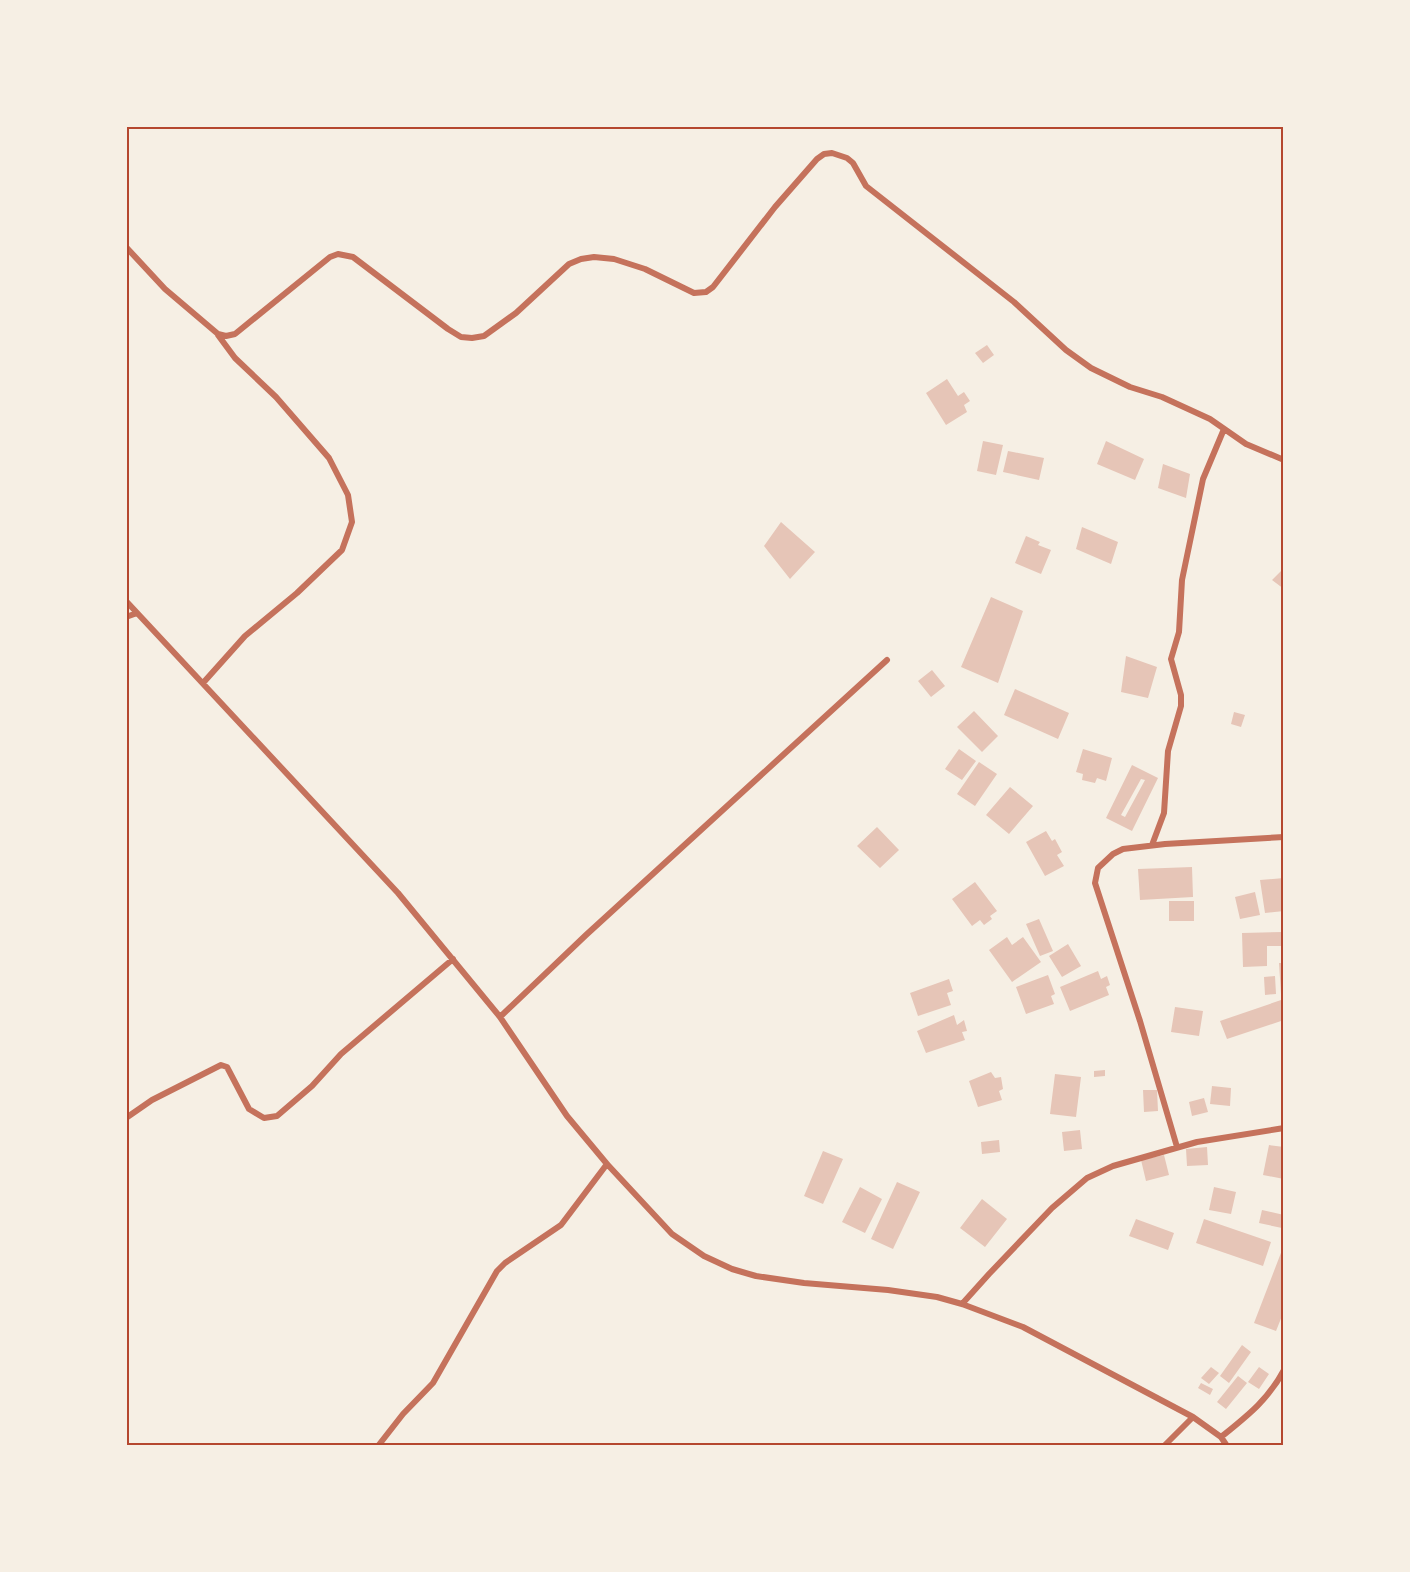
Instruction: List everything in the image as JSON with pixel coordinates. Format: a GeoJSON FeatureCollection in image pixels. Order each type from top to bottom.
{"type":"FeatureCollection","features":[{"type":"Feature","properties":{"kind":"street"},"geometry":{"type":"LineString","coordinates":[[218,334],[226,336],[235,334],[330,256],[338,254],[352,257],[461,337],[483,336],[516,313],[568,264],[581,259],[594,257],[614,259],[645,269],[694,293],[706,292],[817,159],[824,154],[832,153],[848,158],[866,186],[1014,302],[1066,350],[1091,368],[1130,387],[1162,397],[1210,419],[1245,444],[1284,460]]}},
{"type":"Feature","properties":{"kind":"street"},"geometry":{"type":"LineString","coordinates":[[126,247],[165,289],[218,334],[235,358],[276,397],[329,458],[348,495],[352,522],[342,550],[297,593],[245,636],[203,683]]}},
{"type":"Feature","properties":{"kind":"street"},"geometry":{"type":"LineString","coordinates":[[1152,845],[1164,813],[1168,751],[1181,706],[1181,695],[1171,659],[1179,632],[1182,580],[1203,479],[1224,429]]}},
{"type":"Feature","properties":{"kind":"street"},"geometry":{"type":"LineString","coordinates":[[126,601],[398,893],[500,1017],[567,1116],[607,1164],[672,1234],[704,1256],[732,1269],[756,1276],[937,1297],[1023,1327],[1193,1417],[1221,1437],[1227,1446]]}},
{"type":"Feature","properties":{"kind":"street"},"geometry":{"type":"LineString","coordinates":[[126,617],[138,613]]}},
{"type":"Feature","properties":{"kind":"street"},"geometry":{"type":"LineString","coordinates":[[500,1017],[586,934],[887,660]]}},
{"type":"Feature","properties":{"kind":"street"},"geometry":{"type":"LineString","coordinates":[[1177,1147],[1137,1010],[1095,883],[1098,868],[1113,854],[1123,849],[1152,845],[1284,837]]}},
{"type":"Feature","properties":{"kind":"street"},"geometry":{"type":"LineString","coordinates":[[126,1118],[152,1101],[221,1065],[227,1067],[249,1109],[264,1118],[277,1116],[312,1086],[341,1054],[453,959]]}},
{"type":"Feature","properties":{"kind":"street"},"geometry":{"type":"LineString","coordinates":[[962,1304],[1052,1208],[1088,1178],[1113,1166],[1177,1147],[1284,1128]]}},
{"type":"Feature","properties":{"kind":"street"},"geometry":{"type":"LineString","coordinates":[[378,1446],[403,1414],[433,1383],[497,1271],[505,1263],[561,1225],[607,1164]]}},
{"type":"Feature","properties":{"kind":"street"},"geometry":{"type":"LineString","coordinates":[[1221,1437],[1255,1410],[1275,1387],[1284,1370]]}},
{"type":"Feature","properties":{"kind":"street"},"geometry":{"type":"LineString","coordinates":[[1164,1446],[1193,1417]]}},
{"type":"Feature","properties":{"kind":"building"},"geometry":{"type":"Polygon","coordinates":[[[987,345],[994,355],[983,363],[975,353],[987,345]]]}},
{"type":"Feature","properties":{"kind":"building"},"geometry":{"type":"Polygon","coordinates":[[[947,379],[958,396],[964,392],[970,401],[964,405],[967,412],[946,425],[926,393],[947,379]]]}},
{"type":"Feature","properties":{"kind":"building"},"geometry":{"type":"Polygon","coordinates":[[[983,441],[1003,445],[996,475],[977,471],[983,441]]]}},
{"type":"Feature","properties":{"kind":"building"},"geometry":{"type":"Polygon","coordinates":[[[1106,441],[1144,459],[1135,480],[1097,464],[1106,441]]]}},
{"type":"Feature","properties":{"kind":"building"},"geometry":{"type":"Polygon","coordinates":[[[1008,451],[1044,458],[1039,480],[1003,472],[1008,451]]]}},
{"type":"Feature","properties":{"kind":"building"},"geometry":{"type":"Polygon","coordinates":[[[1163,464],[1190,474],[1186,498],[1158,488],[1163,464]]]}},
{"type":"Feature","properties":{"kind":"building"},"geometry":{"type":"Polygon","coordinates":[[[781,522],[815,552],[790,579],[764,546],[781,522]]]}},
{"type":"Feature","properties":{"kind":"building"},"geometry":{"type":"Polygon","coordinates":[[[1082,527],[1118,542],[1111,564],[1076,549],[1082,527]]]}},
{"type":"Feature","properties":{"kind":"building"},"geometry":{"type":"Polygon","coordinates":[[[1026,536],[1040,542],[1038,545],[1051,550],[1041,574],[1015,563],[1026,536]]]}},
{"type":"Feature","properties":{"kind":"building"},"geometry":{"type":"Polygon","coordinates":[[[1284,568],[1284,589],[1272,580],[1284,568]]]}},
{"type":"Feature","properties":{"kind":"building"},"geometry":{"type":"Polygon","coordinates":[[[991,597],[1023,611],[998,683],[961,667],[991,597]]]}},
{"type":"Feature","properties":{"kind":"building"},"geometry":{"type":"Polygon","coordinates":[[[1126,656],[1157,667],[1148,698],[1121,692],[1126,656]]]}},
{"type":"Feature","properties":{"kind":"building"},"geometry":{"type":"Polygon","coordinates":[[[932,670],[945,686],[931,697],[918,681],[932,670]]]}},
{"type":"Feature","properties":{"kind":"building"},"geometry":{"type":"Polygon","coordinates":[[[1015,689],[1069,713],[1058,739],[1004,715],[1015,689]]]}},
{"type":"Feature","properties":{"kind":"building"},"geometry":{"type":"Polygon","coordinates":[[[974,711],[998,736],[982,752],[957,727],[974,711]]]}},
{"type":"Feature","properties":{"kind":"building"},"geometry":{"type":"Polygon","coordinates":[[[1234,712],[1245,715],[1241,727],[1231,724],[1234,712]]]}},
{"type":"Feature","properties":{"kind":"building"},"geometry":{"type":"Polygon","coordinates":[[[959,749],[976,761],[962,780],[945,769],[959,749]]]}},
{"type":"Feature","properties":{"kind":"building"},"geometry":{"type":"Polygon","coordinates":[[[1083,749],[1112,758],[1106,781],[1097,778],[1095,783],[1082,780],[1083,774],[1076,772],[1083,749]]]}},
{"type":"Feature","properties":{"kind":"building"},"geometry":{"type":"Polygon","coordinates":[[[979,762],[997,774],[975,806],[957,794],[979,762]]]}},
{"type":"Feature","properties":{"kind":"building"},"geometry":{"type":"Polygon","coordinates":[[[1132,765],[1158,778],[1132,831],[1106,818],[1132,765]],[[1141,779],[1121,815],[1125,817],[1145,780],[1141,779]]]}},
{"type":"Feature","properties":{"kind":"building"},"geometry":{"type":"Polygon","coordinates":[[[1010,787],[1033,806],[1009,834],[986,815],[1010,787]]]}},
{"type":"Feature","properties":{"kind":"building"},"geometry":{"type":"Polygon","coordinates":[[[877,827],[899,850],[880,868],[857,846],[877,827]]]}},
{"type":"Feature","properties":{"kind":"building"},"geometry":{"type":"Polygon","coordinates":[[[1046,831],[1052,841],[1055,839],[1062,852],[1057,855],[1064,866],[1045,876],[1026,842],[1046,831]]]}},
{"type":"Feature","properties":{"kind":"building"},"geometry":{"type":"Polygon","coordinates":[[[1192,867],[1193,897],[1140,900],[1138,869],[1192,867]]]}},
{"type":"Feature","properties":{"kind":"building"},"geometry":{"type":"Polygon","coordinates":[[[1284,878],[1284,911],[1265,913],[1260,880],[1284,878]]]}},
{"type":"Feature","properties":{"kind":"building"},"geometry":{"type":"Polygon","coordinates":[[[975,882],[997,911],[984,925],[980,920],[972,926],[952,899],[975,882]]]}},
{"type":"Feature","properties":{"kind":"building"},"geometry":{"type":"Polygon","coordinates":[[[1255,892],[1260,915],[1240,919],[1235,897],[1255,892]]]}},
{"type":"Feature","properties":{"kind":"building"},"geometry":{"type":"Polygon","coordinates":[[[1169,901],[1194,901],[1194,921],[1169,921],[1169,901]]]}},
{"type":"Feature","properties":{"kind":"building"},"geometry":{"type":"Polygon","coordinates":[[[1039,919],[1053,951],[1040,956],[1026,924],[1039,919]]]}},
{"type":"Feature","properties":{"kind":"building"},"geometry":{"type":"Polygon","coordinates":[[[1283,932],[1284,946],[1267,946],[1267,966],[1243,967],[1242,933],[1283,932]]]}},
{"type":"Feature","properties":{"kind":"building"},"geometry":{"type":"Polygon","coordinates":[[[1007,937],[1012,945],[1023,937],[1041,962],[1012,982],[989,950],[1007,937]]]}},
{"type":"Feature","properties":{"kind":"building"},"geometry":{"type":"Polygon","coordinates":[[[1068,944],[1081,966],[1062,977],[1049,956],[1068,944]]]}},
{"type":"Feature","properties":{"kind":"building"},"geometry":{"type":"Polygon","coordinates":[[[1279,963],[1284,963],[1284,994],[1281,994],[1279,963]]]}},
{"type":"Feature","properties":{"kind":"building"},"geometry":{"type":"Polygon","coordinates":[[[1098,971],[1101,979],[1107,976],[1110,985],[1106,987],[1109,995],[1070,1011],[1060,987],[1098,971]]]}},
{"type":"Feature","properties":{"kind":"building"},"geometry":{"type":"Polygon","coordinates":[[[1048,975],[1055,994],[1051,996],[1054,1004],[1026,1014],[1016,987],[1048,975]]]}},
{"type":"Feature","properties":{"kind":"building"},"geometry":{"type":"Polygon","coordinates":[[[1275,976],[1276,994],[1265,995],[1264,977],[1275,976]]]}},
{"type":"Feature","properties":{"kind":"building"},"geometry":{"type":"Polygon","coordinates":[[[949,979],[953,991],[947,993],[951,1005],[918,1016],[910,993],[949,979]]]}},
{"type":"Feature","properties":{"kind":"building"},"geometry":{"type":"Polygon","coordinates":[[[1284,999],[1284,1020],[1227,1039],[1220,1021],[1284,999]]]}},
{"type":"Feature","properties":{"kind":"building"},"geometry":{"type":"Polygon","coordinates":[[[1175,1007],[1203,1011],[1199,1036],[1171,1032],[1175,1007]]]}},
{"type":"Feature","properties":{"kind":"building"},"geometry":{"type":"Polygon","coordinates":[[[954,1015],[957,1025],[964,1020],[967,1031],[962,1032],[965,1040],[926,1053],[917,1031],[954,1015]]]}},
{"type":"Feature","properties":{"kind":"building"},"geometry":{"type":"Polygon","coordinates":[[[1105,1070],[1105,1076],[1094,1077],[1094,1071],[1105,1070]]]}},
{"type":"Feature","properties":{"kind":"building"},"geometry":{"type":"Polygon","coordinates":[[[991,1072],[995,1078],[1001,1077],[1003,1089],[999,1091],[1002,1100],[978,1107],[969,1081],[991,1072]]]}},
{"type":"Feature","properties":{"kind":"building"},"geometry":{"type":"Polygon","coordinates":[[[1055,1074],[1081,1077],[1076,1117],[1050,1114],[1055,1074]]]}},
{"type":"Feature","properties":{"kind":"building"},"geometry":{"type":"Polygon","coordinates":[[[1212,1086],[1231,1088],[1230,1106],[1210,1104],[1212,1086]]]}},
{"type":"Feature","properties":{"kind":"building"},"geometry":{"type":"Polygon","coordinates":[[[1143,1090],[1157,1090],[1158,1111],[1144,1112],[1143,1090]]]}},
{"type":"Feature","properties":{"kind":"building"},"geometry":{"type":"Polygon","coordinates":[[[1204,1098],[1208,1112],[1192,1116],[1189,1102],[1204,1098]]]}},
{"type":"Feature","properties":{"kind":"building"},"geometry":{"type":"Polygon","coordinates":[[[1080,1130],[1082,1149],[1064,1151],[1062,1132],[1080,1130]]]}},
{"type":"Feature","properties":{"kind":"building"},"geometry":{"type":"Polygon","coordinates":[[[999,1140],[1000,1152],[982,1154],[981,1142],[999,1140]]]}},
{"type":"Feature","properties":{"kind":"building"},"geometry":{"type":"Polygon","coordinates":[[[1269,1145],[1284,1147],[1284,1179],[1263,1175],[1269,1145]]]}},
{"type":"Feature","properties":{"kind":"building"},"geometry":{"type":"Polygon","coordinates":[[[1207,1147],[1208,1165],[1187,1166],[1186,1149],[1207,1147]]]}},
{"type":"Feature","properties":{"kind":"building"},"geometry":{"type":"Polygon","coordinates":[[[823,1151],[843,1159],[823,1204],[804,1196],[823,1151]]]}},
{"type":"Feature","properties":{"kind":"building"},"geometry":{"type":"Polygon","coordinates":[[[1164,1155],[1169,1175],[1146,1181],[1141,1160],[1164,1155]]]}},
{"type":"Feature","properties":{"kind":"building"},"geometry":{"type":"Polygon","coordinates":[[[897,1182],[920,1192],[893,1249],[871,1239],[897,1182]]]}},
{"type":"Feature","properties":{"kind":"building"},"geometry":{"type":"Polygon","coordinates":[[[860,1187],[882,1199],[865,1233],[842,1222],[860,1187]]]}},
{"type":"Feature","properties":{"kind":"building"},"geometry":{"type":"Polygon","coordinates":[[[1214,1187],[1236,1192],[1231,1214],[1209,1210],[1214,1187]]]}},
{"type":"Feature","properties":{"kind":"building"},"geometry":{"type":"Polygon","coordinates":[[[982,1199],[1007,1219],[985,1247],[960,1228],[982,1199]]]}},
{"type":"Feature","properties":{"kind":"building"},"geometry":{"type":"Polygon","coordinates":[[[1262,1210],[1284,1215],[1282,1228],[1259,1223],[1262,1210]]]}},
{"type":"Feature","properties":{"kind":"building"},"geometry":{"type":"Polygon","coordinates":[[[1136,1219],[1174,1233],[1168,1250],[1129,1236],[1136,1219]]]}},
{"type":"Feature","properties":{"kind":"building"},"geometry":{"type":"Polygon","coordinates":[[[1204,1219],[1271,1242],[1263,1266],[1196,1243],[1204,1219]]]}},
{"type":"Feature","properties":{"kind":"building"},"geometry":{"type":"Polygon","coordinates":[[[1284,1245],[1284,1311],[1276,1331],[1254,1323],[1284,1245]]]}},
{"type":"Feature","properties":{"kind":"building"},"geometry":{"type":"Polygon","coordinates":[[[1242,1345],[1251,1352],[1229,1383],[1220,1376],[1242,1345]]]}},
{"type":"Feature","properties":{"kind":"building"},"geometry":{"type":"Polygon","coordinates":[[[1211,1367],[1219,1373],[1209,1384],[1201,1378],[1211,1367]]]}},
{"type":"Feature","properties":{"kind":"building"},"geometry":{"type":"Polygon","coordinates":[[[1259,1367],[1269,1374],[1259,1389],[1248,1382],[1259,1367]]]}},
{"type":"Feature","properties":{"kind":"building"},"geometry":{"type":"Polygon","coordinates":[[[1238,1376],[1247,1383],[1226,1409],[1217,1402],[1238,1376]]]}},
{"type":"Feature","properties":{"kind":"building"},"geometry":{"type":"Polygon","coordinates":[[[1201,1383],[1213,1389],[1210,1395],[1198,1388],[1201,1383]]]}}]}
